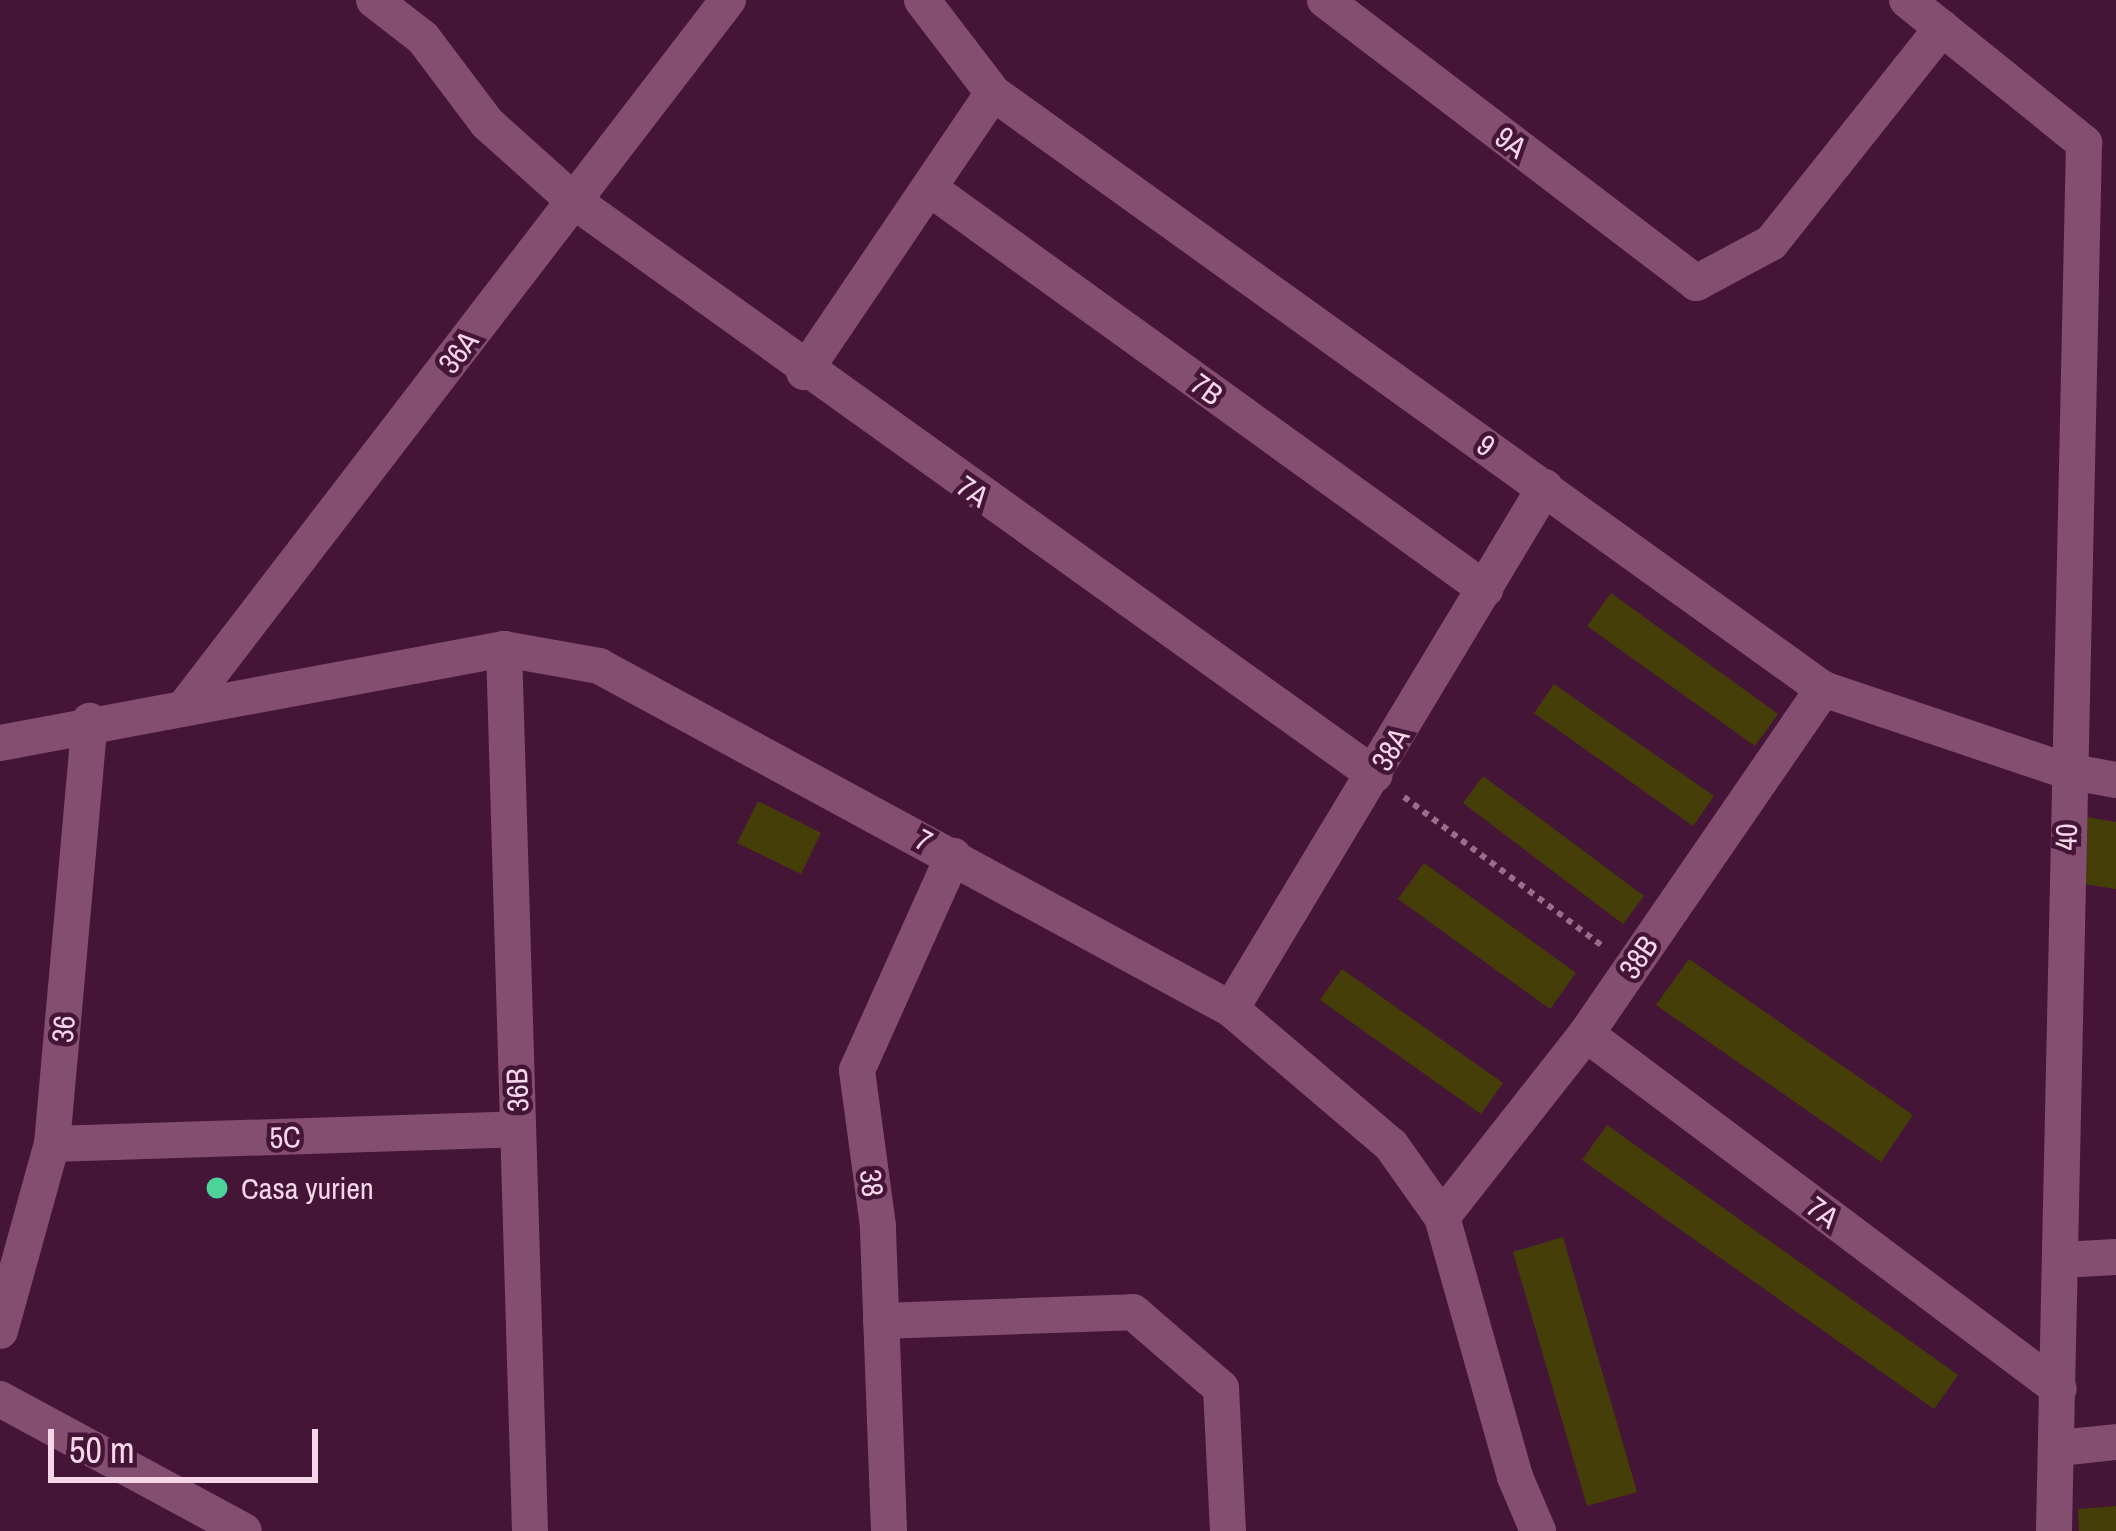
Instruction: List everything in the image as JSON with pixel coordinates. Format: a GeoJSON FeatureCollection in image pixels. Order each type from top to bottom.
{"type":"FeatureCollection","features":[{"type":"Feature","properties":{"kind":"street","name":"7A"},"geometry":{"type":"LineString","coordinates":[[374,0],[422,38],[487,123],[574,200],[804,372],[1375,775]]}},
{"type":"Feature","properties":{"kind":"street","name":"36A"},"geometry":{"type":"LineString","coordinates":[[187,704],[728,0]]}},
{"type":"Feature","properties":{"kind":"street","name":"9"},"geometry":{"type":"LineString","coordinates":[[922,0],[993,93],[1823,688],[2067,772],[2116,780]]}},
{"type":"Feature","properties":{"kind":"street","name":"9A"},"geometry":{"type":"LineString","coordinates":[[1325,0],[1696,283],[1772,243],[1942,28]]}},
{"type":"Feature","properties":{"kind":"street"},"geometry":{"type":"LineString","coordinates":[[1907,0],[1942,28]]}},
{"type":"Feature","properties":{"kind":"street","name":"40"},"geometry":{"type":"LineString","coordinates":[[1942,28],[2084,143],[2054,1531]]}},
{"type":"Feature","properties":{"kind":"street"},"geometry":{"type":"LineString","coordinates":[[804,372],[993,93]]}},
{"type":"Feature","properties":{"kind":"street","name":"7B"},"geometry":{"type":"LineString","coordinates":[[929,188],[1485,589]]}},
{"type":"Feature","properties":{"kind":"street","name":"38A"},"geometry":{"type":"LineString","coordinates":[[1231,1009],[1546,487]]}},
{"type":"Feature","properties":{"kind":"street","name":"7"},"geometry":{"type":"LineString","coordinates":[[0,742],[90,721],[503,649],[599,666],[1231,1009],[1390,1144],[1442,1217],[1515,1477],[1538,1531]]}},
{"type":"Feature","properties":{"kind":"street","name":"36B"},"geometry":{"type":"LineString","coordinates":[[503,649],[530,1531]]}},
{"type":"Feature","properties":{"kind":"street","name":"38B"},"geometry":{"type":"LineString","coordinates":[[1442,1217],[1586,1034],[1823,688]]}},
{"type":"Feature","properties":{"kind":"street","name":"36"},"geometry":{"type":"LineString","coordinates":[[0,1330],[52,1144],[90,721]]}},
{"type":"Feature","properties":{"kind":"street","name":"38"},"geometry":{"type":"LineString","coordinates":[[889,1531],[881,1321],[857,1070],[952,856]]}},
{"type":"Feature","properties":{"kind":"street","name":"7A"},"geometry":{"type":"LineString","coordinates":[[1586,1034],[2060,1389]]}},
{"type":"Feature","properties":{"kind":"street","name":"5C"},"geometry":{"type":"LineString","coordinates":[[52,1144],[518,1130]]}},
{"type":"Feature","properties":{"kind":"street"},"geometry":{"type":"LineString","coordinates":[[2061,1260],[2116,1257]]}},
{"type":"Feature","properties":{"kind":"street"},"geometry":{"type":"LineString","coordinates":[[881,1321],[1133,1312],[1221,1388],[1228,1531]]}},
{"type":"Feature","properties":{"kind":"street"},"geometry":{"type":"LineString","coordinates":[[0,1399],[244,1531]]}},
{"type":"Feature","properties":{"kind":"street"},"geometry":{"type":"LineString","coordinates":[[2059,1448],[2116,1442]]}},
{"type":"Feature","properties":{"kind":"path"},"geometry":{"type":"LineString","coordinates":[[1375,775],[1631,968]]}},
{"type":"Feature","properties":{"kind":"building"},"geometry":{"type":"Polygon","coordinates":[[[1611,593],[1778,714],[1755,746],[1587,626],[1611,593]]]}},
{"type":"Feature","properties":{"kind":"building"},"geometry":{"type":"Polygon","coordinates":[[[1554,684],[1714,796],[1693,826],[1534,713],[1554,684]]]}},
{"type":"Feature","properties":{"kind":"building"},"geometry":{"type":"Polygon","coordinates":[[[1483,776],[1644,896],[1623,924],[1463,803],[1483,776]]]}},
{"type":"Feature","properties":{"kind":"building"},"geometry":{"type":"Polygon","coordinates":[[[758,801],[821,833],[801,874],[737,843],[758,801]]]}},
{"type":"Feature","properties":{"kind":"building"},"geometry":{"type":"Polygon","coordinates":[[[2087,817],[2116,822],[2116,889],[2077,883],[2087,817]]]}},
{"type":"Feature","properties":{"kind":"building"},"geometry":{"type":"Polygon","coordinates":[[[1424,863],[1576,973],[1550,1009],[1398,899],[1424,863]]]}},
{"type":"Feature","properties":{"kind":"building"},"geometry":{"type":"Polygon","coordinates":[[[1689,959],[1913,1115],[1881,1162],[1656,1005],[1689,959]]]}},
{"type":"Feature","properties":{"kind":"building"},"geometry":{"type":"Polygon","coordinates":[[[1342,969],[1503,1083],[1481,1114],[1320,1000],[1342,969]]]}},
{"type":"Feature","properties":{"kind":"building"},"geometry":{"type":"Polygon","coordinates":[[[1607,1125],[1958,1375],[1934,1409],[1582,1160],[1607,1125]]]}},
{"type":"Feature","properties":{"kind":"building"},"geometry":{"type":"Polygon","coordinates":[[[1563,1237],[1637,1492],[1587,1506],[1513,1252],[1563,1237]]]}},
{"type":"Feature","properties":{"kind":"building"},"geometry":{"type":"Polygon","coordinates":[[[2116,1506],[2116,1531],[2079,1531],[2078,1509],[2116,1506]]]}},
{"type":"Feature","properties":{"kind":"place","name":"Casa yurien"},"geometry":{"type":"Point","coordinates":[217,1188]}}]}
